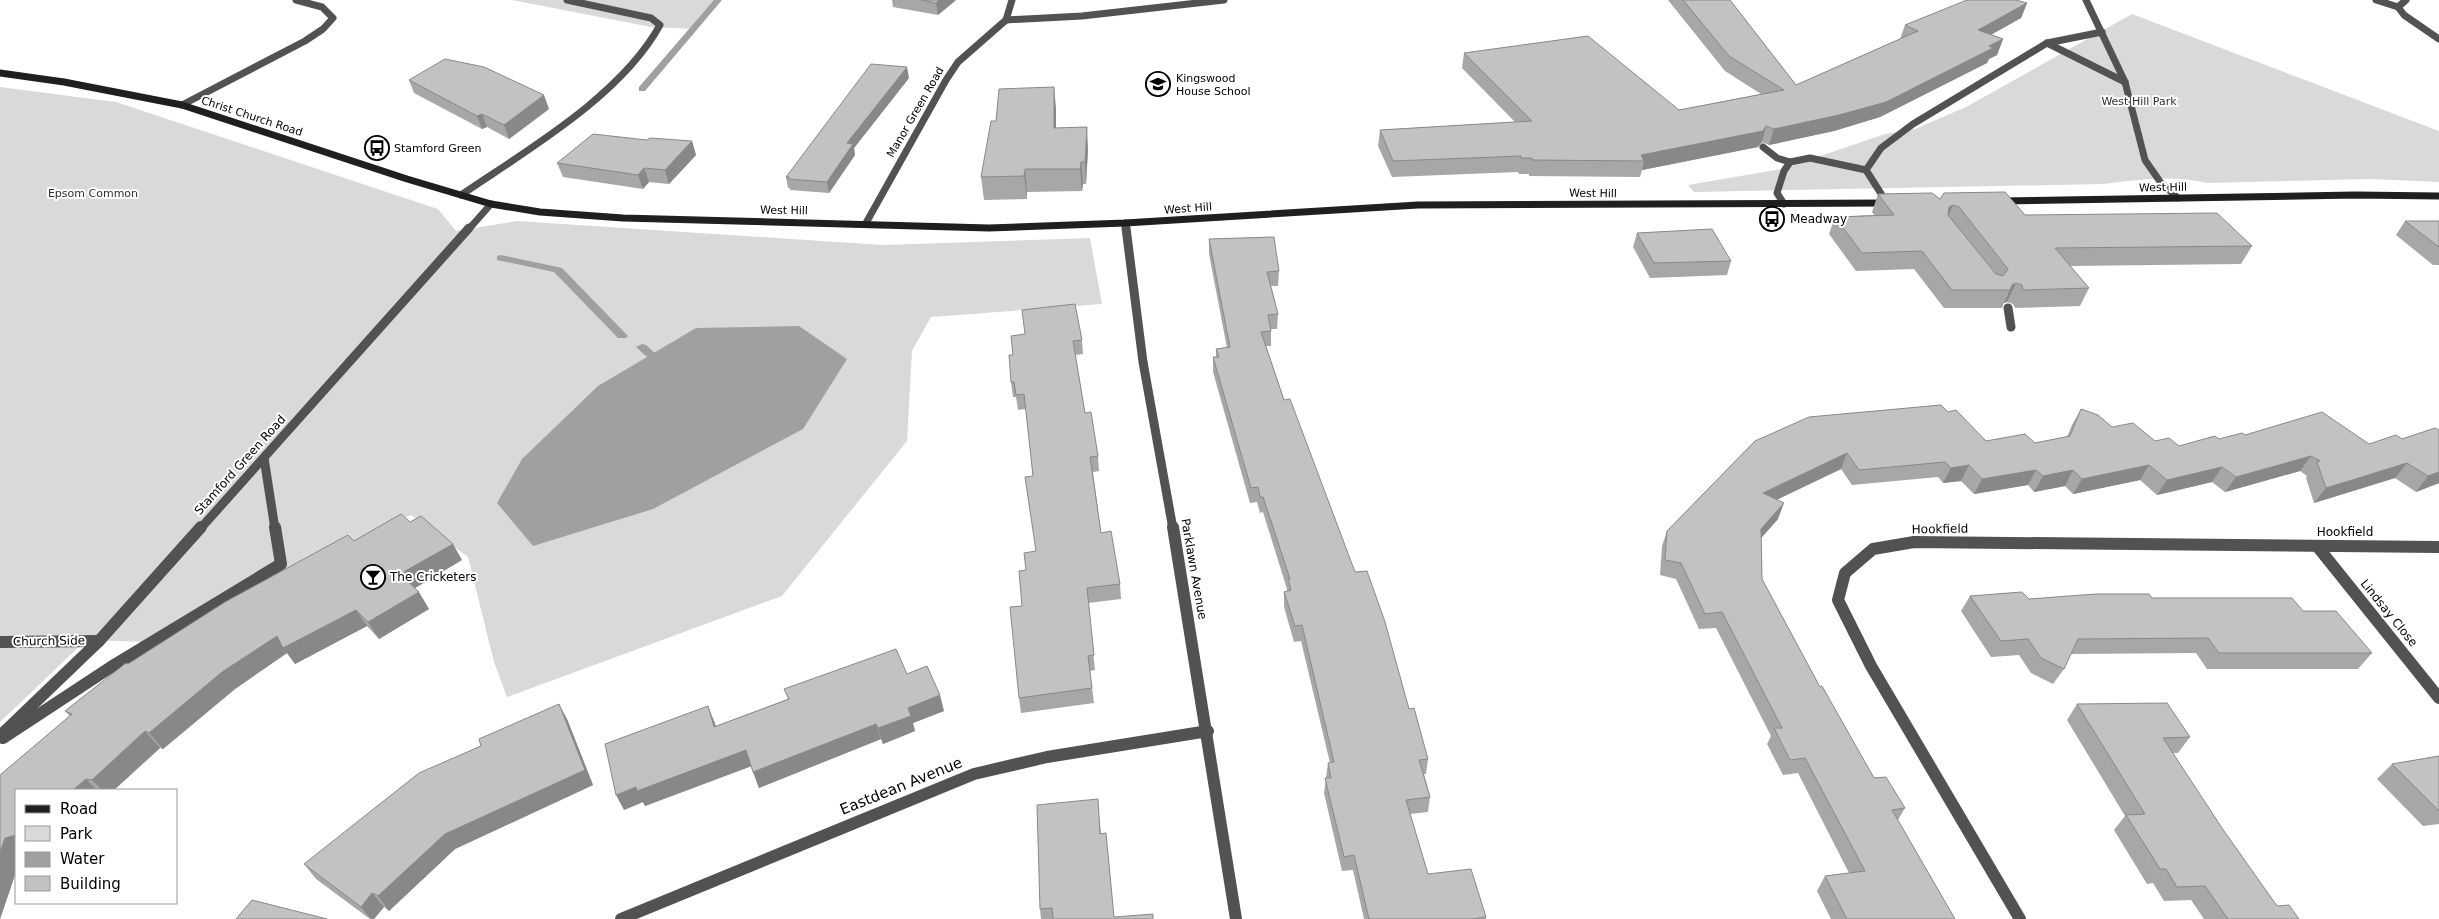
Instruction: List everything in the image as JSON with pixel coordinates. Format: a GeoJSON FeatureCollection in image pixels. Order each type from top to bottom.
{"type":"FeatureCollection","features":[{"type":"Feature","properties":{"kind":"main road","name":"Christ Church Road"},"geometry":{"type":"LineString","coordinates":[[0,73],[64,82],[182,105],[491,204]]}},
{"type":"Feature","properties":{"kind":"main road","name":"West Hill"},"geometry":{"type":"LineString","coordinates":[[1992,201],[2355,195],[2439,196]]}},
{"type":"Feature","properties":{"kind":"main road","name":"West Hill"},"geometry":{"type":"LineString","coordinates":[[491,204],[540,212],[623,218],[866,223],[989,228],[1125,223],[1418,205],[1896,203]]}},
{"type":"Feature","properties":{"kind":"street"},"geometry":{"type":"LineString","coordinates":[[182,105],[245,76],[306,41],[327,27],[333,18],[328,9],[310,2],[296,0]]}},
{"type":"Feature","properties":{"kind":"street"},"geometry":{"type":"LineString","coordinates":[[461,195],[592,101],[636,62],[656,35],[660,25],[651,18],[567,0]]}},
{"type":"Feature","properties":{"kind":"street"},"geometry":{"type":"LineString","coordinates":[[1012,0],[1006,20],[1082,16],[1224,0]]}},
{"type":"Feature","properties":{"kind":"street"},"geometry":{"type":"LineString","coordinates":[[2086,0],[2125,82],[2145,160],[2161,183],[2178,198]]}},
{"type":"Feature","properties":{"kind":"street"},"geometry":{"type":"LineString","coordinates":[[2376,0],[2398,7],[2404,15],[2439,39]]}},
{"type":"Feature","properties":{"kind":"street"},"geometry":{"type":"LineString","coordinates":[[2398,7],[2406,0]]}},
{"type":"Feature","properties":{"kind":"street","name":"Manor Green Road"},"geometry":{"type":"LineString","coordinates":[[866,223],[958,62],[1006,20]]}},
{"type":"Feature","properties":{"kind":"street"},"geometry":{"type":"LineString","coordinates":[[1866,170],[1881,148],[1913,124],[2047,43],[2102,32]]}},
{"type":"Feature","properties":{"kind":"street"},"geometry":{"type":"LineString","coordinates":[[2047,43],[2125,82]]}},
{"type":"Feature","properties":{"kind":"street"},"geometry":{"type":"LineString","coordinates":[[1763,147],[1777,158],[1790,162],[1810,158],[1866,170]]}},
{"type":"Feature","properties":{"kind":"street"},"geometry":{"type":"LineString","coordinates":[[1784,204],[1777,193],[1784,171],[1790,162]]}},
{"type":"Feature","properties":{"kind":"street"},"geometry":{"type":"LineString","coordinates":[[1866,170],[1871,181],[1887,203]]}},
{"type":"Feature","properties":{"kind":"street","name":"Stamford Green Road"},"geometry":{"type":"LineString","coordinates":[[0,738],[99,641],[491,204]]}},
{"type":"Feature","properties":{"kind":"street","name":"Parklawn Avenue"},"geometry":{"type":"LineString","coordinates":[[1125,223],[1143,362],[1208,731],[1236,919]]}},
{"type":"Feature","properties":{"kind":"street"},"geometry":{"type":"LineString","coordinates":[[2008,308],[2011,327]]}},
{"type":"Feature","properties":{"kind":"street"},"geometry":{"type":"LineString","coordinates":[[0,738],[111,667],[282,564],[264,458]]}},
{"type":"Feature","properties":{"kind":"street","name":"Hookfield"},"geometry":{"type":"LineString","coordinates":[[2020,919],[1871,666],[1838,600],[1845,573],[1873,549],[1914,542],[2439,547]]}},
{"type":"Feature","properties":{"kind":"street","name":"Lindsay Close"},"geometry":{"type":"LineString","coordinates":[[2317,546],[2439,698]]}},
{"type":"Feature","properties":{"kind":"street","name":"Church Side"},"geometry":{"type":"LineString","coordinates":[[0,642],[99,641]]}},
{"type":"Feature","properties":{"kind":"street","name":"Eastdean Avenue"},"geometry":{"type":"LineString","coordinates":[[621,919],[974,774],[1047,757],[1208,731]]}},
{"type":"Feature","properties":{"kind":"green space"},"geometry":{"type":"Polygon","coordinates":[[[512,0],[720,0],[696,29],[651,27],[512,0]]]}},
{"type":"Feature","properties":{"kind":"green space","name":"West Hill Park"},"geometry":{"type":"Polygon","coordinates":[[[2132,14],[2439,131],[2439,182],[2371,179],[2207,183],[2182,179],[2156,179],[2104,184],[1694,192],[1688,185],[1782,169],[1885,134],[1915,129],[1966,107],[2132,14]]]}},
{"type":"Feature","properties":{"kind":"green space","name":"Epsom Common"},"geometry":{"type":"Polygon","coordinates":[[[0,87],[116,102],[438,209],[456,231],[517,221],[883,245],[1090,238],[1102,304],[931,317],[912,351],[907,441],[782,596],[507,697],[494,662],[468,557],[411,515],[273,585],[146,642],[86,640],[0,722],[0,87]]]}},
{"type":"Feature","properties":{"kind":"water"},"geometry":{"type":"Polygon","coordinates":[[[799,326],[847,359],[803,429],[653,509],[533,546],[497,503],[522,459],[598,386],[696,328],[799,326]]]}},
{"type":"Feature","properties":{"kind":"building"},"geometry":{"type":"Polygon","coordinates":[[[921,0],[939,0],[936,3],[921,0]]]}},
{"type":"Feature","properties":{"kind":"building"},"geometry":{"type":"Polygon","coordinates":[[[1683,0],[1730,0],[1796,85],[1918,31],[1905,25],[1967,0],[2016,0],[2027,3],[1978,30],[2003,39],[1989,46],[1993,48],[1886,102],[1839,115],[1774,129],[1766,126],[1763,131],[1641,155],[1644,161],[1532,160],[1532,158],[1521,158],[1521,156],[1393,161],[1380,130],[1532,121],[1464,53],[1588,36],[1679,110],[1784,90],[1729,56],[1683,0]]]}},
{"type":"Feature","properties":{"kind":"building"},"geometry":{"type":"Polygon","coordinates":[[[445,59],[484,67],[544,95],[504,125],[482,114],[477,116],[409,80],[445,59]]]}},
{"type":"Feature","properties":{"kind":"building"},"geometry":{"type":"Polygon","coordinates":[[[871,64],[907,67],[847,143],[853,144],[827,182],[788,179],[789,177],[786,177],[871,64]]]}},
{"type":"Feature","properties":{"kind":"building"},"geometry":{"type":"Polygon","coordinates":[[[1054,87],[1054,128],[1087,127],[1085,162],[1081,162],[1080,169],[1025,169],[1024,176],[981,177],[991,121],[996,121],[999,89],[1054,87]]]}},
{"type":"Feature","properties":{"kind":"building"},"geometry":{"type":"Polygon","coordinates":[[[593,134],[647,140],[650,138],[692,141],[665,170],[644,168],[638,175],[557,163],[593,134]]]}},
{"type":"Feature","properties":{"kind":"building"},"geometry":{"type":"Polygon","coordinates":[[[2005,192],[2025,215],[2217,213],[2252,246],[2055,248],[2089,288],[2023,290],[2022,285],[2016,283],[2012,285],[2010,290],[1952,290],[1922,251],[1862,253],[1835,217],[1894,215],[1878,194],[1932,193],[1940,199],[1944,193],[2005,192]],[[1953,205],[1949,207],[1948,215],[1996,274],[2003,276],[2008,269],[1959,207],[1953,205]]]}},
{"type":"Feature","properties":{"kind":"building"},"geometry":{"type":"Polygon","coordinates":[[[2405,221],[2439,221],[2439,247],[2405,221]]]}},
{"type":"Feature","properties":{"kind":"building"},"geometry":{"type":"Polygon","coordinates":[[[1712,229],[1731,261],[1654,263],[1637,233],[1712,229]]]}},
{"type":"Feature","properties":{"kind":"building"},"geometry":{"type":"Polygon","coordinates":[[[1274,237],[1279,271],[1267,272],[1278,314],[1268,315],[1271,331],[1261,332],[1284,400],[1290,399],[1355,572],[1367,571],[1385,622],[1409,709],[1414,708],[1428,759],[1419,760],[1430,797],[1406,800],[1428,874],[1471,869],[1486,917],[1472,919],[1369,919],[1354,855],[1344,857],[1325,778],[1331,778],[1328,763],[1334,762],[1302,625],[1295,626],[1284,592],[1291,590],[1288,579],[1290,579],[1263,497],[1260,497],[1258,487],[1251,488],[1213,357],[1219,357],[1216,349],[1230,347],[1209,239],[1274,237]]]}},
{"type":"Feature","properties":{"kind":"building"},"geometry":{"type":"Polygon","coordinates":[[[1075,304],[1082,340],[1073,341],[1085,413],[1091,412],[1098,456],[1090,457],[1101,533],[1111,531],[1120,584],[1087,588],[1094,655],[1088,656],[1092,688],[1019,698],[1010,607],[1022,606],[1019,571],[1026,570],[1024,553],[1036,551],[1025,477],[1033,476],[1024,394],[1016,395],[1014,382],[1011,382],[1009,355],[1013,355],[1011,336],[1025,334],[1022,310],[1075,304]]]}},
{"type":"Feature","properties":{"kind":"building"},"geometry":{"type":"Polygon","coordinates":[[[1941,405],[1948,412],[1956,410],[1986,441],[2025,434],[2035,443],[2070,436],[2081,409],[2098,415],[2112,427],[2133,423],[2155,441],[2169,438],[2179,446],[2215,436],[2219,439],[2242,433],[2245,435],[2322,412],[2369,444],[2396,435],[2402,439],[2435,428],[2439,430],[2439,472],[2428,476],[2407,463],[2326,488],[2317,462],[2320,461],[2311,456],[2236,477],[2222,467],[2167,480],[2149,465],[2082,479],[2073,470],[2043,476],[2036,470],[1982,479],[1969,465],[1951,468],[1945,462],[1859,470],[1847,453],[1763,493],[1784,503],[1761,529],[1762,579],[1820,687],[1822,686],[1874,778],[1886,777],[1905,808],[1892,810],[1955,919],[1847,919],[1825,876],[1865,871],[1805,758],[1790,760],[1774,728],[1782,728],[1722,612],[1705,614],[1681,563],[1665,560],[1667,531],[1755,441],[1809,417],[1941,405]]]}},
{"type":"Feature","properties":{"kind":"building"},"geometry":{"type":"Polygon","coordinates":[[[401,514],[410,522],[421,516],[453,544],[400,574],[419,592],[368,622],[356,610],[283,648],[277,636],[222,672],[149,733],[145,731],[92,780],[86,779],[74,789],[15,789],[15,835],[5,838],[0,852],[0,775],[72,714],[65,711],[126,663],[128,664],[225,602],[348,535],[354,541],[401,514]]]}},
{"type":"Feature","properties":{"kind":"building"},"geometry":{"type":"Polygon","coordinates":[[[2022,592],[2029,599],[2096,594],[2149,594],[2152,598],[2292,598],[2303,611],[2336,611],[2372,653],[2219,653],[2208,638],[2078,639],[2064,669],[2041,658],[2028,639],[2001,641],[1970,596],[2022,592]]]}},
{"type":"Feature","properties":{"kind":"building"},"geometry":{"type":"Polygon","coordinates":[[[896,649],[907,674],[927,666],[940,695],[908,708],[911,716],[878,728],[876,724],[753,772],[746,750],[637,791],[636,787],[616,795],[605,744],[708,706],[714,727],[789,699],[784,689],[896,649]]]}},
{"type":"Feature","properties":{"kind":"building"},"geometry":{"type":"Polygon","coordinates":[[[2167,703],[2190,737],[2163,738],[2224,831],[2277,906],[2289,905],[2299,919],[2228,919],[2205,886],[2177,887],[2166,869],[2160,869],[2126,815],[2145,814],[2077,704],[2167,703]]]}},
{"type":"Feature","properties":{"kind":"building"},"geometry":{"type":"Polygon","coordinates":[[[559,704],[585,770],[445,834],[378,896],[372,893],[361,907],[304,864],[419,773],[481,746],[479,739],[559,704]]]}},
{"type":"Feature","properties":{"kind":"building"},"geometry":{"type":"Polygon","coordinates":[[[2439,756],[2439,811],[2392,764],[2439,756]]]}},
{"type":"Feature","properties":{"kind":"building"},"geometry":{"type":"Polygon","coordinates":[[[1098,799],[1100,834],[1106,833],[1114,917],[1153,914],[1153,919],[1053,919],[1052,908],[1040,909],[1037,805],[1098,799]]]}},
{"type":"Feature","properties":{"kind":"building"},"geometry":{"type":"Polygon","coordinates":[[[252,900],[327,919],[236,919],[252,900]]]}},
{"type":"Feature","properties":{"kind":"waterway"},"geometry":{"type":"LineString","coordinates":[[642,89],[718,0]]}},
{"type":"Feature","properties":{"kind":"waterway"},"geometry":{"type":"LineString","coordinates":[[501,258],[558,270],[622,336]]}},
{"type":"Feature","properties":{"kind":"waterway"},"geometry":{"type":"LineString","coordinates":[[642,347],[651,355]]}},
{"type":"Feature","properties":{"kind":"place","name":"Kingswood House School"},"geometry":{"type":"Point","coordinates":[1158,84]}},
{"type":"Feature","properties":{"kind":"place","name":"Stamford Green"},"geometry":{"type":"Point","coordinates":[377,148]}},
{"type":"Feature","properties":{"kind":"place","name":"Meadway"},"geometry":{"type":"Point","coordinates":[1772,219]}},
{"type":"Feature","properties":{"kind":"place","name":"The Cricketers"},"geometry":{"type":"Point","coordinates":[373,577]}}]}
